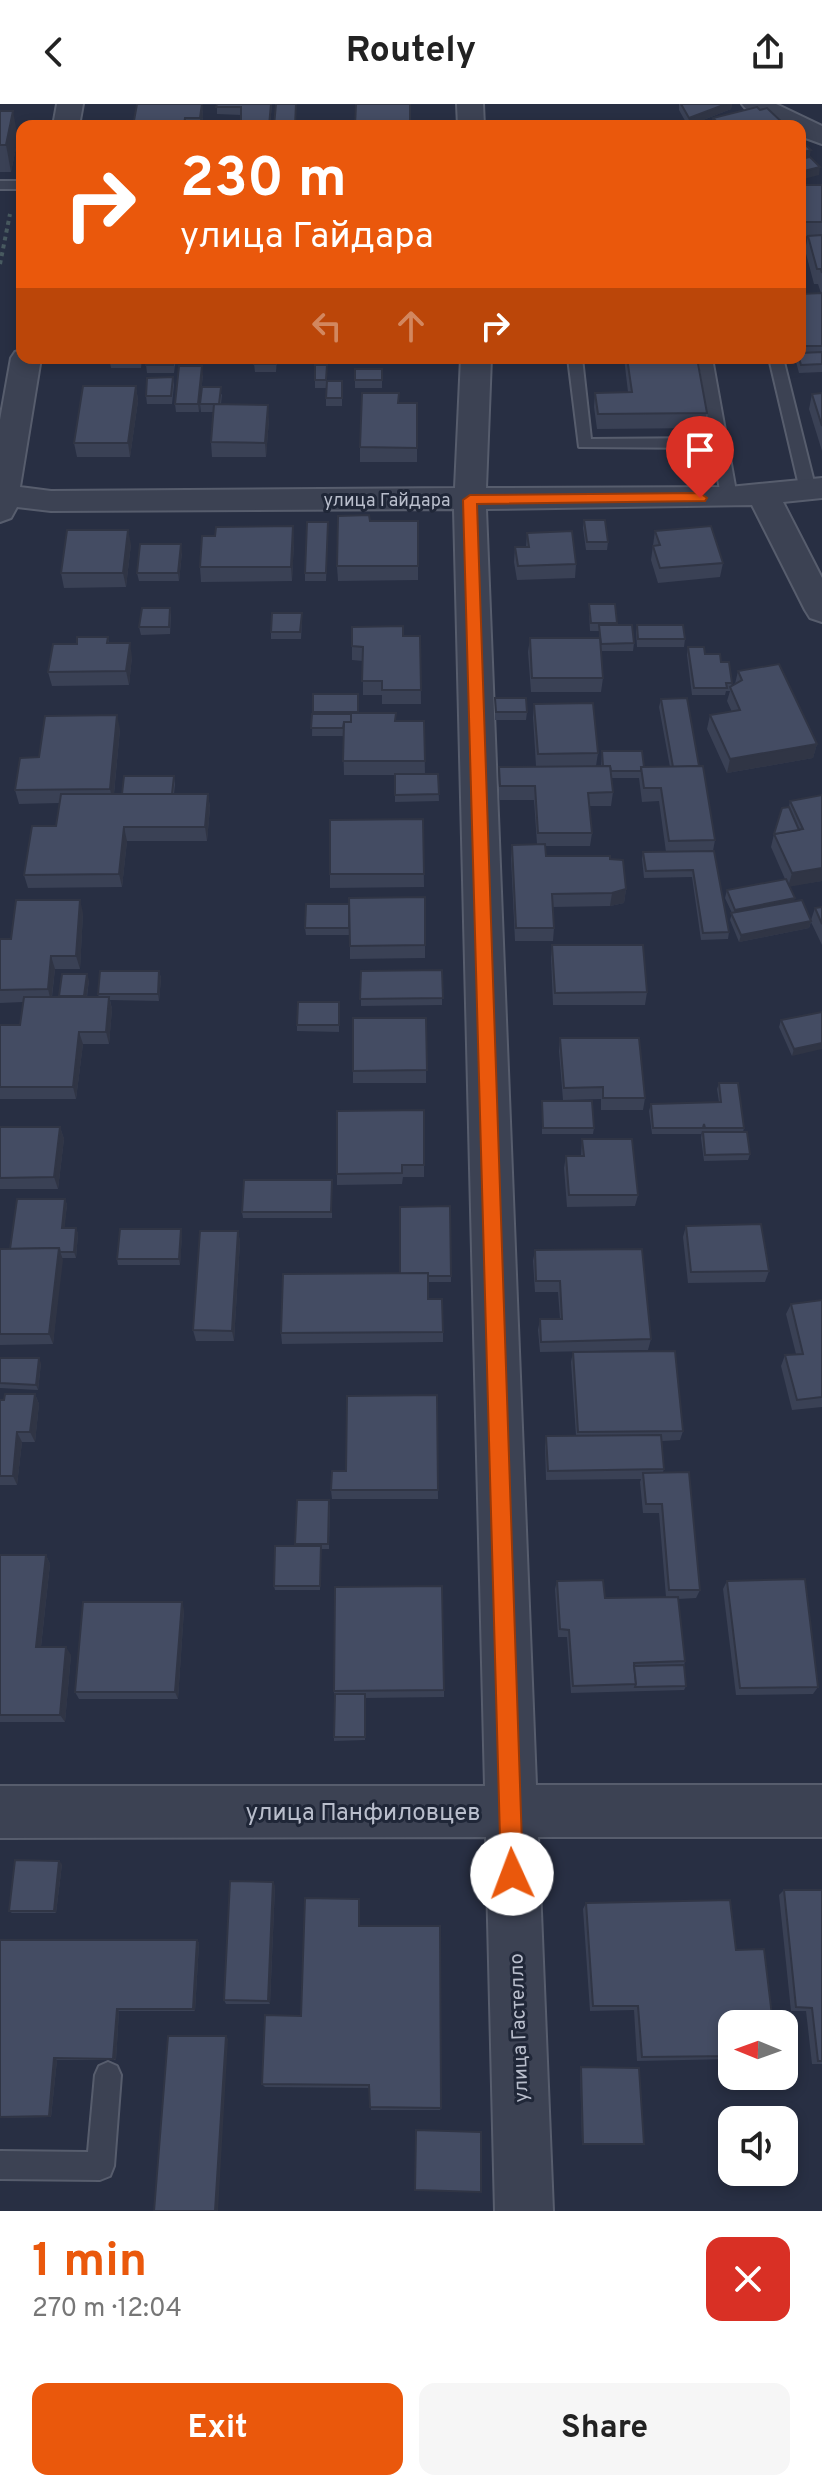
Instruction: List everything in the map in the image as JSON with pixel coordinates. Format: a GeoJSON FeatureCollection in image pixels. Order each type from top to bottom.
{"type":"FeatureCollection","features":[{"type":"Feature","properties":{"kind":"street"},"geometry":{"type":"LineString","coordinates":[[755,104],[788,120]]}},
{"type":"Feature","properties":{"kind":"street"},"geometry":{"type":"LineString","coordinates":[[1,500],[25,364]]}},
{"type":"Feature","properties":{"kind":"street","name":"улица Гастелло"},"geometry":{"type":"LineString","coordinates":[[476,364],[470,500],[524,2211]]}},
{"type":"Feature","properties":{"kind":"street","name":"улица Гайдара"},"geometry":{"type":"LineString","coordinates":[[1,500],[729,497],[815,489]]}},
{"type":"Feature","properties":{"kind":"street"},"geometry":{"type":"LineString","coordinates":[[763,495],[822,610]]}},
{"type":"Feature","properties":{"kind":"street","name":"улица Панфиловцев"},"geometry":{"type":"LineString","coordinates":[[0,1812],[822,1811]]}},
{"type":"Feature","properties":{"kind":"lane"},"geometry":{"type":"LineString","coordinates":[[576,364],[584,444],[720,443]]}},
{"type":"Feature","properties":{"kind":"lane"},"geometry":{"type":"LineString","coordinates":[[706,364],[729,497]]}},
{"type":"Feature","properties":{"kind":"lane"},"geometry":{"type":"LineString","coordinates":[[778,364],[815,489]]}},
{"type":"Feature","properties":{"kind":"lane"},"geometry":{"type":"LineString","coordinates":[[0,2165],[100,2166],[108,2075]]}},
{"type":"Feature","properties":{"kind":"building"},"geometry":{"type":"Polygon","coordinates":[[[137,104],[202,104],[200,118],[134,120],[137,104]]]}},
{"type":"Feature","properties":{"kind":"building"},"geometry":{"type":"Polygon","coordinates":[[[217,104],[271,104],[270,120],[241,120],[241,107],[216,107],[217,104]]]}},
{"type":"Feature","properties":{"kind":"building"},"geometry":{"type":"Polygon","coordinates":[[[276,104],[296,104],[295,120],[275,120],[276,104]]]}},
{"type":"Feature","properties":{"kind":"building"},"geometry":{"type":"Polygon","coordinates":[[[356,104],[410,104],[410,120],[355,120],[356,104]]]}},
{"type":"Feature","properties":{"kind":"building"},"geometry":{"type":"Polygon","coordinates":[[[681,104],[726,104],[689,118],[681,104]]]}},
{"type":"Feature","properties":{"kind":"building"},"geometry":{"type":"Polygon","coordinates":[[[757,107],[760,110],[767,108],[780,120],[715,120],[713,118],[757,107]]]}},
{"type":"Feature","properties":{"kind":"building"},"geometry":{"type":"Polygon","coordinates":[[[0,111],[13,111],[6,145],[0,145],[0,111]]]}},
{"type":"Feature","properties":{"kind":"building"},"geometry":{"type":"Polygon","coordinates":[[[810,157],[820,167],[806,170],[806,158],[810,157]]]}},
{"type":"Feature","properties":{"kind":"building"},"geometry":{"type":"Polygon","coordinates":[[[806,185],[822,185],[822,222],[806,222],[806,185]]]}},
{"type":"Feature","properties":{"kind":"building"},"geometry":{"type":"Polygon","coordinates":[[[822,235],[822,273],[821,269],[817,269],[808,236],[822,235]]]}},
{"type":"Feature","properties":{"kind":"building"},"geometry":{"type":"Polygon","coordinates":[[[822,293],[822,346],[806,346],[806,294],[822,293]]]}},
{"type":"Feature","properties":{"kind":"building"},"geometry":{"type":"Polygon","coordinates":[[[822,352],[822,364],[801,365],[806,364],[806,353],[822,352]]]}},
{"type":"Feature","properties":{"kind":"building"},"geometry":{"type":"Polygon","coordinates":[[[628,364],[698,364],[707,413],[598,414],[595,393],[632,392],[628,364]]]}},
{"type":"Feature","properties":{"kind":"building"},"geometry":{"type":"Polygon","coordinates":[[[315,365],[327,365],[326,380],[315,380],[315,365]]]}},
{"type":"Feature","properties":{"kind":"building"},"geometry":{"type":"Polygon","coordinates":[[[179,366],[202,366],[198,404],[175,404],[179,366]]]}},
{"type":"Feature","properties":{"kind":"building"},"geometry":{"type":"Polygon","coordinates":[[[355,369],[382,369],[382,380],[355,380],[355,369]]]}},
{"type":"Feature","properties":{"kind":"building"},"geometry":{"type":"Polygon","coordinates":[[[173,377],[171,396],[146,396],[147,378],[173,377]]]}},
{"type":"Feature","properties":{"kind":"building"},"geometry":{"type":"Polygon","coordinates":[[[327,381],[342,381],[342,398],[326,398],[327,381]]]}},
{"type":"Feature","properties":{"kind":"building"},"geometry":{"type":"Polygon","coordinates":[[[83,386],[136,386],[128,443],[74,443],[83,386]]]}},
{"type":"Feature","properties":{"kind":"building"},"geometry":{"type":"Polygon","coordinates":[[[202,387],[221,387],[219,404],[200,404],[202,387]]]}},
{"type":"Feature","properties":{"kind":"building"},"geometry":{"type":"Polygon","coordinates":[[[362,393],[399,393],[398,403],[417,403],[417,448],[360,447],[362,393]]]}},
{"type":"Feature","properties":{"kind":"building"},"geometry":{"type":"Polygon","coordinates":[[[822,393],[822,426],[812,394],[822,393]]]}},
{"type":"Feature","properties":{"kind":"building"},"geometry":{"type":"Polygon","coordinates":[[[214,404],[268,405],[265,443],[211,442],[214,404]]]}},
{"type":"Feature","properties":{"kind":"building"},"geometry":{"type":"Polygon","coordinates":[[[369,515],[370,521],[418,521],[418,566],[337,566],[338,516],[369,515]]]}},
{"type":"Feature","properties":{"kind":"building"},"geometry":{"type":"Polygon","coordinates":[[[584,520],[605,520],[608,542],[587,542],[584,520]]]}},
{"type":"Feature","properties":{"kind":"building"},"geometry":{"type":"Polygon","coordinates":[[[307,522],[328,522],[326,573],[305,573],[307,522]]]}},
{"type":"Feature","properties":{"kind":"building"},"geometry":{"type":"Polygon","coordinates":[[[293,526],[291,567],[200,567],[202,536],[215,536],[216,527],[293,526]]]}},
{"type":"Feature","properties":{"kind":"building"},"geometry":{"type":"Polygon","coordinates":[[[711,526],[723,563],[660,568],[653,546],[660,545],[655,531],[711,526]]]}},
{"type":"Feature","properties":{"kind":"building"},"geometry":{"type":"Polygon","coordinates":[[[67,530],[128,530],[123,573],[61,573],[67,530]]]}},
{"type":"Feature","properties":{"kind":"building"},"geometry":{"type":"Polygon","coordinates":[[[572,531],[576,564],[518,566],[515,547],[529,547],[527,533],[572,531]]]}},
{"type":"Feature","properties":{"kind":"building"},"geometry":{"type":"Polygon","coordinates":[[[140,544],[181,544],[178,573],[137,573],[140,544]]]}},
{"type":"Feature","properties":{"kind":"building"},"geometry":{"type":"Polygon","coordinates":[[[589,604],[615,604],[617,623],[591,623],[589,604]]]}},
{"type":"Feature","properties":{"kind":"building"},"geometry":{"type":"Polygon","coordinates":[[[142,608],[170,608],[169,627],[139,627],[142,608]]]}},
{"type":"Feature","properties":{"kind":"building"},"geometry":{"type":"Polygon","coordinates":[[[272,613],[302,613],[300,632],[271,632],[272,613]]]}},
{"type":"Feature","properties":{"kind":"building"},"geometry":{"type":"Polygon","coordinates":[[[599,625],[632,625],[634,643],[601,644],[599,625]]]}},
{"type":"Feature","properties":{"kind":"building"},"geometry":{"type":"Polygon","coordinates":[[[637,625],[683,625],[685,639],[638,639],[637,625]]]}},
{"type":"Feature","properties":{"kind":"building"},"geometry":{"type":"Polygon","coordinates":[[[403,626],[403,636],[420,636],[421,690],[382,690],[382,681],[362,681],[363,647],[352,646],[352,627],[403,626]]]}},
{"type":"Feature","properties":{"kind":"building"},"geometry":{"type":"Polygon","coordinates":[[[77,637],[108,637],[107,643],[130,643],[126,671],[48,672],[53,644],[77,644],[77,637]]]}},
{"type":"Feature","properties":{"kind":"building"},"geometry":{"type":"Polygon","coordinates":[[[530,638],[600,638],[603,678],[532,678],[530,638]]]}},
{"type":"Feature","properties":{"kind":"building"},"geometry":{"type":"Polygon","coordinates":[[[688,647],[704,647],[705,654],[720,654],[721,662],[729,662],[732,683],[726,683],[727,688],[694,688],[688,647]]]}},
{"type":"Feature","properties":{"kind":"building"},"geometry":{"type":"Polygon","coordinates":[[[779,664],[817,744],[730,759],[710,715],[740,710],[730,687],[742,680],[738,671],[779,664]]]}},
{"type":"Feature","properties":{"kind":"building"},"geometry":{"type":"Polygon","coordinates":[[[313,694],[358,694],[358,712],[313,712],[313,694]]]}},
{"type":"Feature","properties":{"kind":"building"},"geometry":{"type":"Polygon","coordinates":[[[495,698],[526,698],[527,712],[496,712],[495,698]]]}},
{"type":"Feature","properties":{"kind":"building"},"geometry":{"type":"Polygon","coordinates":[[[687,698],[699,766],[673,767],[661,699],[687,698]]]}},
{"type":"Feature","properties":{"kind":"building"},"geometry":{"type":"Polygon","coordinates":[[[593,703],[598,753],[538,754],[534,704],[593,703]]]}},
{"type":"Feature","properties":{"kind":"building"},"geometry":{"type":"Polygon","coordinates":[[[351,713],[396,713],[395,721],[424,721],[425,761],[343,761],[344,722],[351,722],[351,713]]]}},
{"type":"Feature","properties":{"kind":"building"},"geometry":{"type":"Polygon","coordinates":[[[312,714],[351,714],[351,722],[344,722],[343,728],[311,728],[312,714]]]}},
{"type":"Feature","properties":{"kind":"building"},"geometry":{"type":"Polygon","coordinates":[[[117,715],[110,789],[15,790],[20,758],[39,757],[45,716],[117,715]]]}},
{"type":"Feature","properties":{"kind":"building"},"geometry":{"type":"Polygon","coordinates":[[[602,751],[642,751],[644,767],[641,771],[611,771],[610,766],[603,766],[602,751]]]}},
{"type":"Feature","properties":{"kind":"building"},"geometry":{"type":"Polygon","coordinates":[[[610,766],[613,792],[588,793],[592,833],[538,833],[535,786],[500,786],[499,767],[610,766]]]}},
{"type":"Feature","properties":{"kind":"building"},"geometry":{"type":"Polygon","coordinates":[[[703,766],[715,840],[669,841],[661,788],[644,788],[641,767],[703,766]]]}},
{"type":"Feature","properties":{"kind":"building"},"geometry":{"type":"Polygon","coordinates":[[[395,774],[438,774],[439,794],[395,795],[395,774]]]}},
{"type":"Feature","properties":{"kind":"building"},"geometry":{"type":"Polygon","coordinates":[[[124,776],[174,776],[172,794],[122,794],[124,776]]]}},
{"type":"Feature","properties":{"kind":"building"},"geometry":{"type":"Polygon","coordinates":[[[61,794],[208,794],[205,827],[124,827],[119,874],[24,875],[32,826],[56,826],[61,794]]]}},
{"type":"Feature","properties":{"kind":"building"},"geometry":{"type":"Polygon","coordinates":[[[822,795],[822,868],[792,873],[774,834],[803,829],[790,801],[822,795]]]}},
{"type":"Feature","properties":{"kind":"building"},"geometry":{"type":"Polygon","coordinates":[[[789,807],[799,830],[774,834],[782,808],[789,807]]]}},
{"type":"Feature","properties":{"kind":"building"},"geometry":{"type":"Polygon","coordinates":[[[423,819],[424,874],[330,874],[330,820],[423,819]]]}},
{"type":"Feature","properties":{"kind":"building"},"geometry":{"type":"Polygon","coordinates":[[[545,844],[546,856],[610,856],[610,859],[623,860],[626,889],[612,893],[552,894],[554,928],[516,928],[512,845],[545,844]]]}},
{"type":"Feature","properties":{"kind":"building"},"geometry":{"type":"Polygon","coordinates":[[[714,851],[729,932],[703,933],[693,870],[646,871],[643,852],[714,851]]]}},
{"type":"Feature","properties":{"kind":"building"},"geometry":{"type":"Polygon","coordinates":[[[786,879],[795,898],[735,910],[727,890],[786,879]]]}},
{"type":"Feature","properties":{"kind":"building"},"geometry":{"type":"Polygon","coordinates":[[[425,897],[425,945],[350,946],[349,898],[425,897]]]}},
{"type":"Feature","properties":{"kind":"building"},"geometry":{"type":"Polygon","coordinates":[[[16,900],[80,900],[76,956],[51,956],[48,989],[0,990],[0,939],[11,939],[16,900]]]}},
{"type":"Feature","properties":{"kind":"building"},"geometry":{"type":"Polygon","coordinates":[[[802,900],[811,921],[741,935],[731,913],[802,900]]]}},
{"type":"Feature","properties":{"kind":"building"},"geometry":{"type":"Polygon","coordinates":[[[306,904],[349,904],[349,928],[305,928],[306,904]]]}},
{"type":"Feature","properties":{"kind":"building"},"geometry":{"type":"Polygon","coordinates":[[[822,907],[822,924],[815,908],[822,907]]]}},
{"type":"Feature","properties":{"kind":"building"},"geometry":{"type":"Polygon","coordinates":[[[552,945],[643,945],[647,992],[555,993],[552,945]]]}},
{"type":"Feature","properties":{"kind":"building"},"geometry":{"type":"Polygon","coordinates":[[[442,970],[443,998],[360,999],[361,971],[442,970]]]}},
{"type":"Feature","properties":{"kind":"building"},"geometry":{"type":"Polygon","coordinates":[[[100,971],[159,971],[158,994],[98,994],[100,971]]]}},
{"type":"Feature","properties":{"kind":"building"},"geometry":{"type":"Polygon","coordinates":[[[62,974],[87,974],[84,996],[59,996],[62,974]]]}},
{"type":"Feature","properties":{"kind":"building"},"geometry":{"type":"Polygon","coordinates":[[[24,997],[109,997],[106,1032],[79,1032],[73,1087],[0,1087],[0,1025],[20,1025],[24,997]]]}},
{"type":"Feature","properties":{"kind":"building"},"geometry":{"type":"Polygon","coordinates":[[[298,1002],[339,1002],[339,1025],[297,1025],[298,1002]]]}},
{"type":"Feature","properties":{"kind":"building"},"geometry":{"type":"Polygon","coordinates":[[[822,1012],[822,1043],[794,1049],[781,1020],[822,1012]]]}},
{"type":"Feature","properties":{"kind":"building"},"geometry":{"type":"Polygon","coordinates":[[[353,1018],[426,1018],[427,1070],[353,1071],[353,1018]]]}},
{"type":"Feature","properties":{"kind":"building"},"geometry":{"type":"Polygon","coordinates":[[[560,1038],[639,1038],[645,1098],[603,1098],[603,1087],[564,1088],[560,1038]]]}},
{"type":"Feature","properties":{"kind":"building"},"geometry":{"type":"Polygon","coordinates":[[[719,1083],[738,1083],[744,1128],[705,1128],[704,1124],[703,1128],[653,1128],[651,1104],[721,1102],[719,1083]]]}},
{"type":"Feature","properties":{"kind":"building"},"geometry":{"type":"Polygon","coordinates":[[[542,1101],[592,1101],[594,1128],[543,1128],[542,1101]]]}},
{"type":"Feature","properties":{"kind":"building"},"geometry":{"type":"Polygon","coordinates":[[[424,1110],[424,1165],[402,1165],[402,1173],[337,1174],[337,1111],[424,1110]]]}},
{"type":"Feature","properties":{"kind":"building"},"geometry":{"type":"Polygon","coordinates":[[[0,1127],[60,1127],[54,1177],[0,1178],[0,1127]]]}},
{"type":"Feature","properties":{"kind":"building"},"geometry":{"type":"Polygon","coordinates":[[[703,1132],[747,1132],[750,1154],[705,1155],[703,1132]]]}},
{"type":"Feature","properties":{"kind":"building"},"geometry":{"type":"Polygon","coordinates":[[[582,1139],[632,1139],[638,1195],[569,1195],[566,1156],[584,1156],[582,1139]]]}},
{"type":"Feature","properties":{"kind":"building"},"geometry":{"type":"Polygon","coordinates":[[[244,1180],[332,1180],[331,1212],[242,1212],[244,1180]]]}},
{"type":"Feature","properties":{"kind":"building"},"geometry":{"type":"Polygon","coordinates":[[[17,1199],[65,1199],[62,1228],[76,1228],[74,1252],[60,1252],[59,1248],[10,1249],[17,1199]]]}},
{"type":"Feature","properties":{"kind":"building"},"geometry":{"type":"Polygon","coordinates":[[[450,1206],[451,1276],[400,1274],[400,1207],[450,1206]]]}},
{"type":"Feature","properties":{"kind":"building"},"geometry":{"type":"Polygon","coordinates":[[[761,1224],[769,1271],[691,1272],[686,1226],[761,1224]]]}},
{"type":"Feature","properties":{"kind":"building"},"geometry":{"type":"Polygon","coordinates":[[[120,1229],[181,1229],[179,1259],[117,1259],[120,1229]]]}},
{"type":"Feature","properties":{"kind":"building"},"geometry":{"type":"Polygon","coordinates":[[[200,1231],[238,1231],[232,1331],[193,1330],[200,1231]]]}},
{"type":"Feature","properties":{"kind":"building"},"geometry":{"type":"Polygon","coordinates":[[[59,1248],[49,1334],[0,1334],[0,1249],[59,1248]]]}},
{"type":"Feature","properties":{"kind":"building"},"geometry":{"type":"Polygon","coordinates":[[[642,1249],[651,1339],[541,1342],[540,1319],[562,1319],[560,1281],[536,1281],[535,1250],[642,1249]]]}},
{"type":"Feature","properties":{"kind":"building"},"geometry":{"type":"Polygon","coordinates":[[[428,1273],[428,1299],[442,1299],[443,1332],[281,1333],[283,1274],[428,1273]]]}},
{"type":"Feature","properties":{"kind":"building"},"geometry":{"type":"Polygon","coordinates":[[[822,1300],[822,1397],[797,1400],[785,1355],[803,1354],[791,1304],[822,1300]]]}},
{"type":"Feature","properties":{"kind":"building"},"geometry":{"type":"Polygon","coordinates":[[[675,1351],[683,1431],[578,1432],[573,1352],[675,1351]]]}},
{"type":"Feature","properties":{"kind":"building"},"geometry":{"type":"Polygon","coordinates":[[[0,1358],[39,1358],[36,1385],[0,1383],[0,1358]]]}},
{"type":"Feature","properties":{"kind":"building"},"geometry":{"type":"Polygon","coordinates":[[[5,1394],[35,1394],[30,1432],[17,1432],[13,1476],[0,1476],[0,1400],[4,1400],[5,1394]]]}},
{"type":"Feature","properties":{"kind":"building"},"geometry":{"type":"Polygon","coordinates":[[[437,1395],[438,1490],[331,1490],[332,1471],[346,1471],[347,1396],[437,1395]]]}},
{"type":"Feature","properties":{"kind":"building"},"geometry":{"type":"Polygon","coordinates":[[[661,1435],[664,1469],[548,1471],[546,1436],[661,1435]]]}},
{"type":"Feature","properties":{"kind":"building"},"geometry":{"type":"Polygon","coordinates":[[[689,1472],[700,1590],[669,1590],[662,1504],[646,1504],[643,1473],[689,1472]]]}},
{"type":"Feature","properties":{"kind":"building"},"geometry":{"type":"Polygon","coordinates":[[[297,1500],[329,1500],[328,1544],[295,1544],[297,1500]]]}},
{"type":"Feature","properties":{"kind":"building"},"geometry":{"type":"Polygon","coordinates":[[[275,1546],[321,1546],[320,1586],[274,1586],[275,1546]]]}},
{"type":"Feature","properties":{"kind":"building"},"geometry":{"type":"Polygon","coordinates":[[[0,1555],[46,1555],[36,1647],[66,1647],[60,1715],[0,1715],[0,1555]]]}},
{"type":"Feature","properties":{"kind":"building"},"geometry":{"type":"Polygon","coordinates":[[[805,1579],[818,1687],[740,1688],[727,1581],[805,1579]]]}},
{"type":"Feature","properties":{"kind":"building"},"geometry":{"type":"Polygon","coordinates":[[[603,1580],[605,1598],[678,1597],[685,1661],[634,1663],[636,1684],[573,1686],[569,1630],[560,1629],[557,1581],[603,1580]]]}},
{"type":"Feature","properties":{"kind":"building"},"geometry":{"type":"Polygon","coordinates":[[[442,1586],[444,1690],[334,1691],[335,1587],[442,1586]]]}},
{"type":"Feature","properties":{"kind":"building"},"geometry":{"type":"Polygon","coordinates":[[[83,1602],[182,1602],[175,1692],[75,1692],[83,1602]]]}},
{"type":"Feature","properties":{"kind":"building"},"geometry":{"type":"Polygon","coordinates":[[[684,1665],[686,1686],[635,1687],[634,1666],[684,1665]]]}},
{"type":"Feature","properties":{"kind":"building"},"geometry":{"type":"Polygon","coordinates":[[[335,1694],[365,1694],[365,1737],[334,1737],[335,1694]]]}},
{"type":"Feature","properties":{"kind":"building"},"geometry":{"type":"Polygon","coordinates":[[[15,1860],[59,1861],[54,1911],[9,1911],[15,1860]]]}},
{"type":"Feature","properties":{"kind":"building"},"geometry":{"type":"Polygon","coordinates":[[[230,1881],[273,1882],[268,2001],[224,2000],[230,1881]]]}},
{"type":"Feature","properties":{"kind":"building"},"geometry":{"type":"Polygon","coordinates":[[[784,1890],[822,1890],[822,2061],[818,2061],[812,2008],[796,2007],[784,1890]]]}},
{"type":"Feature","properties":{"kind":"building"},"geometry":{"type":"Polygon","coordinates":[[[305,1898],[359,1899],[359,1926],[440,1926],[441,2108],[370,2107],[369,2085],[262,2084],[265,2015],[301,2016],[305,1898]]]}},
{"type":"Feature","properties":{"kind":"building"},"geometry":{"type":"Polygon","coordinates":[[[730,1900],[736,1950],[764,1949],[771,2010],[718,2010],[718,2056],[642,2057],[638,2006],[593,2006],[586,1903],[730,1900]]]}},
{"type":"Feature","properties":{"kind":"building"},"geometry":{"type":"Polygon","coordinates":[[[0,1940],[197,1940],[193,2009],[117,2009],[113,2059],[54,2058],[49,2116],[0,2117],[0,1940]]]}},
{"type":"Feature","properties":{"kind":"building"},"geometry":{"type":"Polygon","coordinates":[[[168,2036],[226,2036],[215,2211],[154,2211],[168,2036]]]}},
{"type":"Feature","properties":{"kind":"building"},"geometry":{"type":"Polygon","coordinates":[[[581,2067],[639,2068],[644,2144],[583,2144],[581,2067]]]}},
{"type":"Feature","properties":{"kind":"building"},"geometry":{"type":"Polygon","coordinates":[[[416,2130],[481,2132],[481,2192],[415,2190],[416,2130]]]}},
{"type":"Feature","properties":{"kind":"route"},"geometry":{"type":"LineString","coordinates":[[512,1874],[470,500],[700,498]]}}]}
